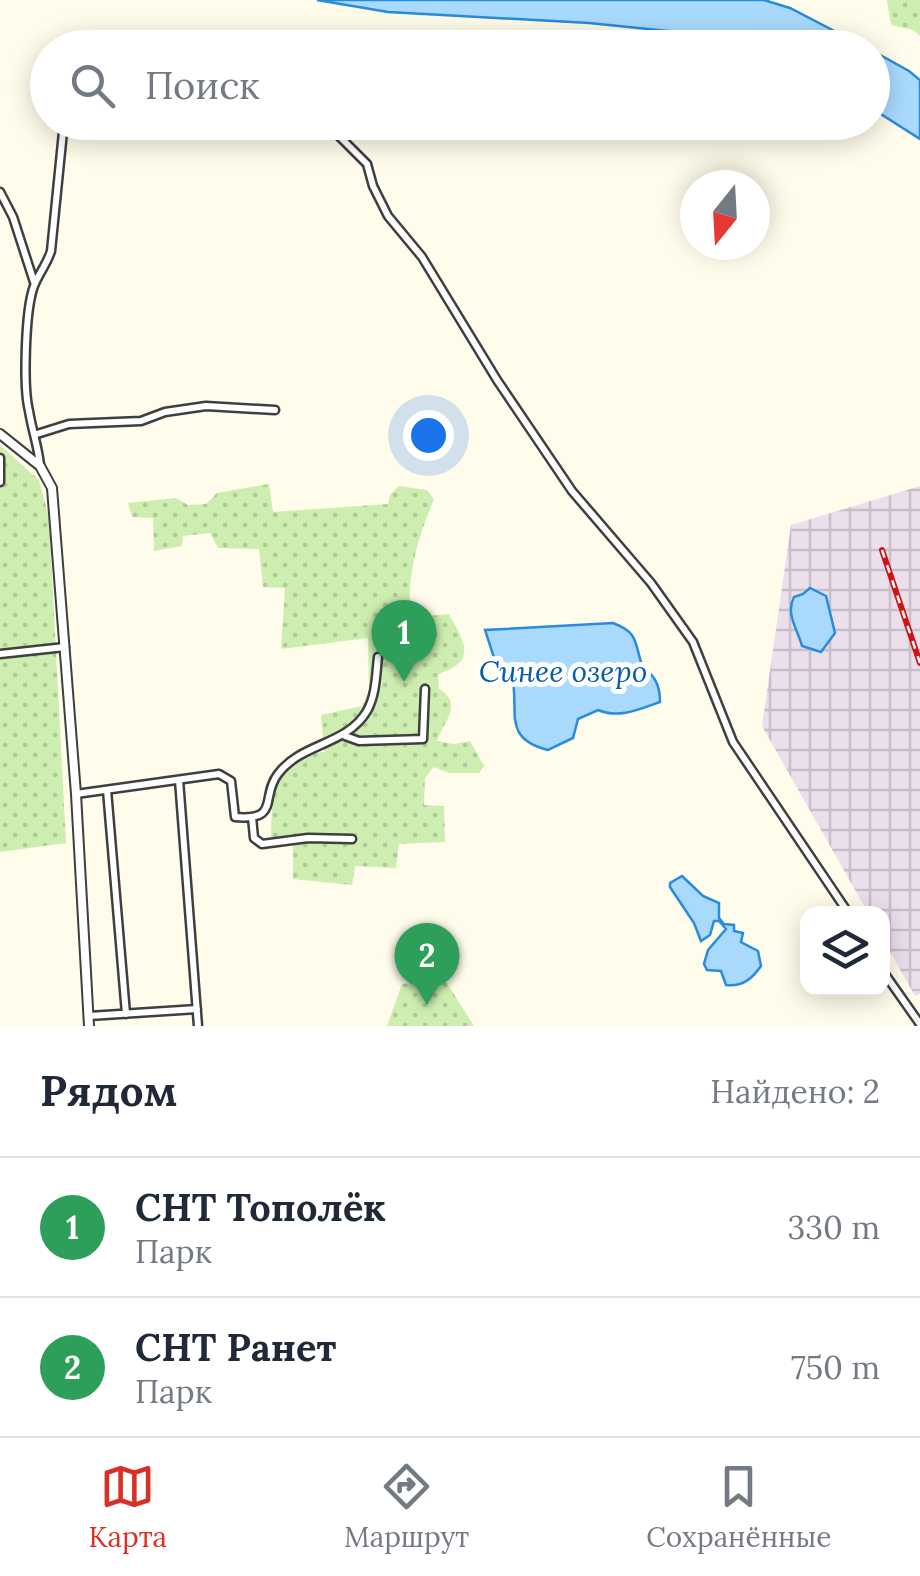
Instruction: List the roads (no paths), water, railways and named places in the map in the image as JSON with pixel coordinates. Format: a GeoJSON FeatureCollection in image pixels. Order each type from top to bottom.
{"type":"FeatureCollection","features":[{"type":"Feature","properties":{"kind":"street"},"geometry":{"type":"LineString","coordinates":[[34,283],[51,252],[62,140]]}},
{"type":"Feature","properties":{"kind":"street"},"geometry":{"type":"LineString","coordinates":[[343,140],[368,164],[373,186],[388,216],[422,257],[496,380],[572,491],[632,559],[693,642],[733,742],[844,906]]}},
{"type":"Feature","properties":{"kind":"street"},"geometry":{"type":"LineString","coordinates":[[0,192],[13,217],[34,283],[27,377],[29,414],[37,434],[40,466]]}},
{"type":"Feature","properties":{"kind":"street"},"geometry":{"type":"LineString","coordinates":[[37,434],[69,424],[140,420],[206,406],[275,410]]}},
{"type":"Feature","properties":{"kind":"street"},"geometry":{"type":"LineString","coordinates":[[0,434],[40,466],[52,488],[89,1021],[197,1009]]}},
{"type":"Feature","properties":{"kind":"street"},"geometry":{"type":"LineString","coordinates":[[0,458],[0,482]]}},
{"type":"Feature","properties":{"kind":"street"},"geometry":{"type":"LineString","coordinates":[[0,654],[65,647]]}},
{"type":"Feature","properties":{"kind":"street"},"geometry":{"type":"LineString","coordinates":[[76,794],[220,774],[228,778],[234,815],[252,817],[267,809],[279,773],[314,747],[346,736],[359,722],[372,700],[378,657]]}},
{"type":"Feature","properties":{"kind":"street"},"geometry":{"type":"LineString","coordinates":[[346,736],[359,741],[424,740],[425,689]]}},
{"type":"Feature","properties":{"kind":"street"},"geometry":{"type":"LineString","coordinates":[[179,780],[198,1026]]}},
{"type":"Feature","properties":{"kind":"street"},"geometry":{"type":"LineString","coordinates":[[107,790],[126,1014]]}},
{"type":"Feature","properties":{"kind":"street"},"geometry":{"type":"LineString","coordinates":[[252,817],[254,838],[262,844],[308,838],[352,839]]}},
{"type":"Feature","properties":{"kind":"street"},"geometry":{"type":"LineString","coordinates":[[890,981],[920,1024]]}},
{"type":"Feature","properties":{"kind":"water"},"geometry":{"type":"Polygon","coordinates":[[[317,0],[764,0],[790,8],[832,30],[658,30],[388,12],[317,0]]]}},
{"type":"Feature","properties":{"kind":"water"},"geometry":{"type":"Polygon","coordinates":[[[890,60],[920,80],[920,139],[890,120],[890,60]]]}},
{"type":"Feature","properties":{"kind":"water"},"geometry":{"type":"Polygon","coordinates":[[[810,588],[826,596],[835,633],[821,652],[802,646],[792,616],[794,597],[810,588]]]}},
{"type":"Feature","properties":{"kind":"water","name":"Синее озеро"},"geometry":{"type":"Polygon","coordinates":[[[613,623],[632,635],[643,668],[656,682],[660,702],[622,713],[598,710],[578,719],[573,738],[548,750],[533,745],[518,731],[512,676],[499,673],[485,630],[613,623]]]}},
{"type":"Feature","properties":{"kind":"water"},"geometry":{"type":"Polygon","coordinates":[[[682,876],[703,896],[719,903],[719,918],[724,924],[734,925],[734,931],[743,933],[741,942],[758,951],[761,966],[746,981],[726,985],[721,971],[707,970],[704,964],[708,950],[726,929],[714,921],[710,935],[701,941],[670,887],[682,876]]]}},
{"type":"Feature","properties":{"kind":"railway"},"geometry":{"type":"LineString","coordinates":[[882,550],[920,663]]}},
{"type":"Feature","properties":{"kind":"place","name":"СНТ Тополёк"},"geometry":{"type":"Point","coordinates":[404,682]}},
{"type":"Feature","properties":{"kind":"place","name":"СНТ Ранет"},"geometry":{"type":"Point","coordinates":[427,1005]}}]}
